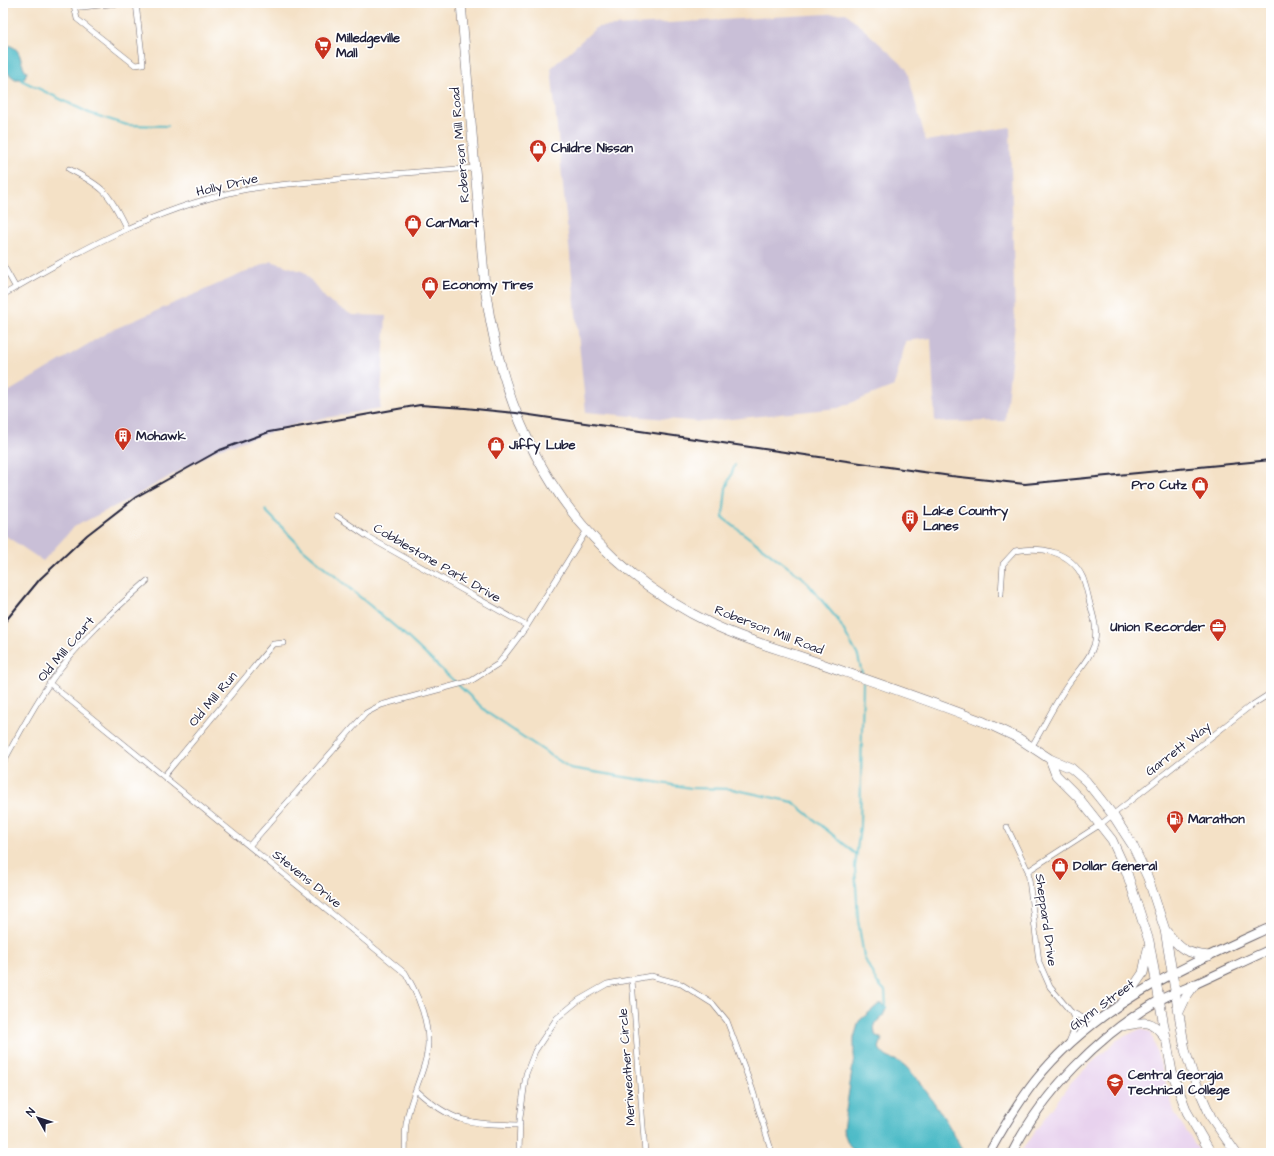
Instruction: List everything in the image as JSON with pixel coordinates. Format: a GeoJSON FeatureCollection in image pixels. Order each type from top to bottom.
{"type":"FeatureCollection","features":[{"type":"Feature","properties":{"kind":"highway","name":"Roberson Mill Road"},"geometry":{"type":"LineString","coordinates":[[461,3],[489,315],[504,379],[522,428],[559,496],[587,530],[625,567],[653,589],[683,608],[750,640],[952,709],[984,722],[1032,746],[1050,759],[1071,768],[1086,781],[1126,834],[1141,862],[1154,895],[1164,930],[1186,1050],[1199,1092],[1218,1128],[1236,1153]]}},
{"type":"Feature","properties":{"kind":"highway"},"geometry":{"type":"LineString","coordinates":[[1050,759],[1056,775],[1101,824],[1112,840],[1127,873],[1149,941],[1172,1072],[1181,1098],[1194,1126],[1211,1153]]}},
{"type":"Feature","properties":{"kind":"highway"},"geometry":{"type":"LineString","coordinates":[[1164,930],[1190,954],[1209,956]]}},
{"type":"Feature","properties":{"kind":"highway"},"geometry":{"type":"LineString","coordinates":[[1123,1002],[1143,973],[1149,941]]}},
{"type":"Feature","properties":{"kind":"highway"},"geometry":{"type":"LineString","coordinates":[[1179,1012],[1194,984]]}},
{"type":"Feature","properties":{"kind":"highway"},"geometry":{"type":"LineString","coordinates":[[1123,1026],[1142,1022],[1152,1023],[1160,1030],[1166,1040]]}},
{"type":"Feature","properties":{"kind":"main road","name":"Glynn Street"},"geometry":{"type":"LineString","coordinates":[[990,1153],[1008,1120],[1045,1068],[1067,1046],[1102,1017],[1123,1002],[1172,973],[1271,927]]}},
{"type":"Feature","properties":{"kind":"main road"},"geometry":{"type":"LineString","coordinates":[[1012,1153],[1039,1109],[1058,1086],[1088,1054],[1123,1026],[1160,1000],[1271,949]]}},
{"type":"Feature","properties":{"kind":"street"},"geometry":{"type":"LineString","coordinates":[[71,4],[82,7],[120,3]]}},
{"type":"Feature","properties":{"kind":"street"},"geometry":{"type":"LineString","coordinates":[[71,4],[77,19],[134,65],[142,64],[136,3]]}},
{"type":"Feature","properties":{"kind":"street","name":"Holly Drive"},"geometry":{"type":"LineString","coordinates":[[3,295],[91,245],[126,228],[195,203],[245,190],[384,174],[476,168]]}},
{"type":"Feature","properties":{"kind":"street"},"geometry":{"type":"LineString","coordinates":[[69,169],[99,185],[114,201],[126,228]]}},
{"type":"Feature","properties":{"kind":"street"},"geometry":{"type":"LineString","coordinates":[[3,265],[16,288]]}},
{"type":"Feature","properties":{"kind":"street","name":"Cobblestone Park Drive"},"geometry":{"type":"LineString","coordinates":[[337,516],[368,538],[527,626]]}},
{"type":"Feature","properties":{"kind":"street"},"geometry":{"type":"LineString","coordinates":[[249,846],[366,713],[381,705],[471,681],[498,664],[527,626],[587,530]]}},
{"type":"Feature","properties":{"kind":"street"},"geometry":{"type":"LineString","coordinates":[[1001,594],[1003,564],[1015,551],[1040,549],[1062,555],[1079,570],[1083,579],[1096,626],[1096,636],[1090,655],[1067,686],[1032,746]]}},
{"type":"Feature","properties":{"kind":"street","name":"Old Mill Court"},"geometry":{"type":"LineString","coordinates":[[3,763],[49,684],[79,646],[111,612],[147,581]]}},
{"type":"Feature","properties":{"kind":"street","name":"Old Mill Run"},"geometry":{"type":"LineString","coordinates":[[164,776],[273,644],[284,643]]}},
{"type":"Feature","properties":{"kind":"street","name":"Stevens Drive"},"geometry":{"type":"LineString","coordinates":[[49,684],[406,974],[418,996],[425,1022],[428,1044],[416,1090],[406,1120],[405,1153]]}},
{"type":"Feature","properties":{"kind":"street","name":"Garrett Way"},"geometry":{"type":"LineString","coordinates":[[1028,871],[1101,824],[1249,707],[1271,693]]}},
{"type":"Feature","properties":{"kind":"street","name":"Sheppard Drive"},"geometry":{"type":"LineString","coordinates":[[1007,827],[1028,871],[1039,962],[1050,987],[1071,1012]]}},
{"type":"Feature","properties":{"kind":"street"},"geometry":{"type":"LineString","coordinates":[[520,1153],[520,1126],[526,1074],[535,1051],[558,1018],[579,1000],[607,984],[651,976],[681,984],[713,1004],[727,1021],[772,1153]]}},
{"type":"Feature","properties":{"kind":"street","name":"Meriweather Circle"},"geometry":{"type":"LineString","coordinates":[[632,980],[644,1153]]}},
{"type":"Feature","properties":{"kind":"street"},"geometry":{"type":"LineString","coordinates":[[1071,1012],[1085,1019],[1102,1017]]}},
{"type":"Feature","properties":{"kind":"street"},"geometry":{"type":"LineString","coordinates":[[1067,1046],[1076,1025],[1071,1012]]}},
{"type":"Feature","properties":{"kind":"street"},"geometry":{"type":"LineString","coordinates":[[416,1090],[428,1102],[455,1118],[474,1123],[520,1126]]}},
{"type":"Feature","properties":{"kind":"shaded area"},"geometry":{"type":"Polygon","coordinates":[[[846,13],[906,68],[926,141],[1010,127],[1015,323],[1005,421],[935,422],[931,338],[906,341],[894,386],[838,408],[702,422],[586,412],[551,68],[597,27],[846,13]]]}},
{"type":"Feature","properties":{"kind":"shaded area"},"geometry":{"type":"Polygon","coordinates":[[[271,261],[304,272],[327,300],[352,315],[386,316],[380,408],[304,422],[218,449],[135,496],[74,527],[43,561],[3,534],[3,395],[110,331],[271,261]]]}},
{"type":"Feature","properties":{"kind":"shaded area","name":"Central Georgia Technical College"},"geometry":{"type":"Polygon","coordinates":[[[1140,1029],[1151,1032],[1175,1114],[1201,1153],[1021,1153],[1025,1145],[1072,1081],[1117,1040],[1140,1029]]]}},
{"type":"Feature","properties":{"kind":"water"},"geometry":{"type":"Polygon","coordinates":[[[3,44],[15,48],[18,51],[27,72],[24,79],[15,79],[3,69],[3,44]]]}},
{"type":"Feature","properties":{"kind":"water"},"geometry":{"type":"Polygon","coordinates":[[[879,1004],[883,1004],[886,1008],[883,1016],[874,1024],[875,1035],[882,1039],[879,1048],[885,1055],[904,1065],[919,1081],[946,1120],[963,1153],[855,1153],[848,1143],[843,1130],[854,1058],[854,1038],[859,1021],[879,1004]]]}},
{"type":"Feature","properties":{"kind":"waterway"},"geometry":{"type":"LineString","coordinates":[[21,80],[89,113],[127,125],[168,126]]}},
{"type":"Feature","properties":{"kind":"waterway"},"geometry":{"type":"LineString","coordinates":[[735,465],[726,488],[723,518],[804,579],[838,620],[858,656],[862,674]]}},
{"type":"Feature","properties":{"kind":"waterway"},"geometry":{"type":"LineString","coordinates":[[265,510],[303,549],[405,635],[489,714],[570,768],[691,788],[732,789],[793,802],[856,854]]}},
{"type":"Feature","properties":{"kind":"waterway"},"geometry":{"type":"LineString","coordinates":[[863,682],[860,826],[855,867],[858,920],[864,957],[876,981],[885,991],[886,1008]]}},
{"type":"Feature","properties":{"kind":"railway"},"geometry":{"type":"LineString","coordinates":[[3,624],[40,579],[87,535],[136,497],[220,450],[269,432],[420,405],[516,413],[951,476],[1025,484],[1271,460]]}},
{"type":"Feature","properties":{"kind":"place","name":"Milledgeville Mall"},"geometry":{"type":"Point","coordinates":[323,60]}},
{"type":"Feature","properties":{"kind":"place","name":"Childre Nissan"},"geometry":{"type":"Point","coordinates":[538,163]}},
{"type":"Feature","properties":{"kind":"place","name":"CarMart"},"geometry":{"type":"Point","coordinates":[413,238]}},
{"type":"Feature","properties":{"kind":"place","name":"Economy Tires"},"geometry":{"type":"Point","coordinates":[430,300]}},
{"type":"Feature","properties":{"kind":"place","name":"Mohawk"},"geometry":{"type":"Point","coordinates":[123,451]}},
{"type":"Feature","properties":{"kind":"place","name":"Jiffy Lube"},"geometry":{"type":"Point","coordinates":[496,460]}},
{"type":"Feature","properties":{"kind":"place","name":"Pro Cutz"},"geometry":{"type":"Point","coordinates":[1200,500]}},
{"type":"Feature","properties":{"kind":"place","name":"Lake Country Lanes"},"geometry":{"type":"Point","coordinates":[910,533]}},
{"type":"Feature","properties":{"kind":"place","name":"Union Recorder"},"geometry":{"type":"Point","coordinates":[1218,642]}},
{"type":"Feature","properties":{"kind":"place","name":"Marathon"},"geometry":{"type":"Point","coordinates":[1175,834]}},
{"type":"Feature","properties":{"kind":"place","name":"Dollar General"},"geometry":{"type":"Point","coordinates":[1060,881]}},
{"type":"Feature","properties":{"kind":"place","name":"Central Georgia Technical College"},"geometry":{"type":"Point","coordinates":[1115,1097]}}]}
